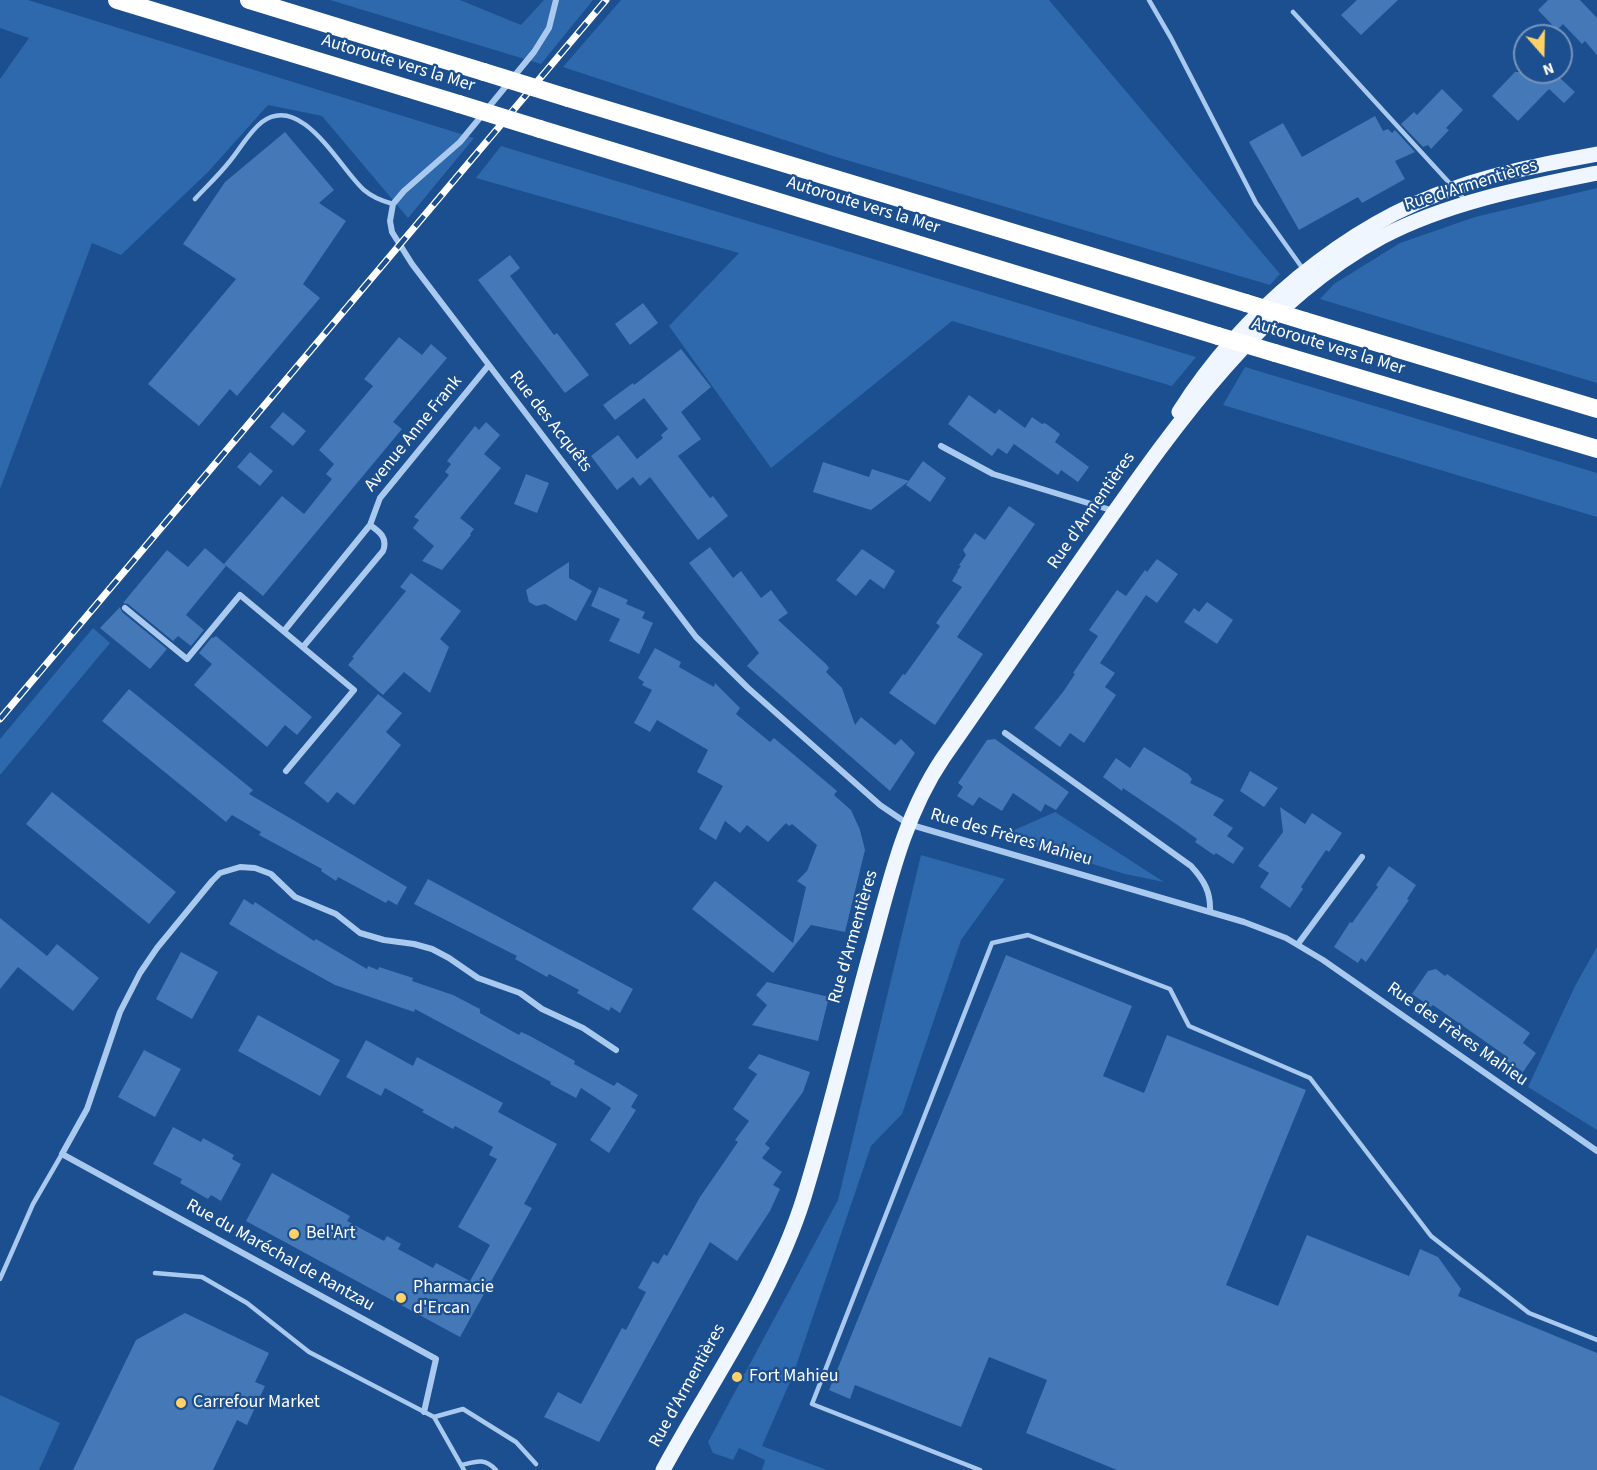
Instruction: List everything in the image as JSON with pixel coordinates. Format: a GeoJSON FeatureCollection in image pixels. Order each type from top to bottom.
{"type":"FeatureCollection","features":[{"type":"Feature","properties":{"kind":"highway","name":"Autoroute vers la Mer"},"geometry":{"type":"LineString","coordinates":[[117,0],[1218,336],[1597,449]]}},
{"type":"Feature","properties":{"kind":"highway"},"geometry":{"type":"LineString","coordinates":[[249,0],[1597,409]]}},
{"type":"Feature","properties":{"kind":"main road","name":"Rue d'Armentières"},"geometry":{"type":"LineString","coordinates":[[663,1470],[768,1284],[791,1234],[816,1156],[889,882],[908,824],[928,780],[1157,452],[1247,345],[1285,307],[1310,277],[1348,242],[1393,215],[1454,188],[1510,171],[1597,154]]}},
{"type":"Feature","properties":{"kind":"main road","name":"Rue d'Armentières"},"geometry":{"type":"LineString","coordinates":[[1310,277],[1385,236],[1421,220],[1469,204],[1552,182],[1597,173]]}},
{"type":"Feature","properties":{"kind":"street"},"geometry":{"type":"LineString","coordinates":[[393,204],[404,191],[464,137],[534,52],[549,28],[556,0]]}},
{"type":"Feature","properties":{"kind":"street","name":"Rue des Acquêts"},"geometry":{"type":"LineString","coordinates":[[393,204],[390,221],[395,238],[412,264],[696,637],[740,681],[880,805],[908,824]]}},
{"type":"Feature","properties":{"kind":"street","name":"Avenue Anne Frank"},"geometry":{"type":"LineString","coordinates":[[284,631],[370,525],[380,498],[489,366]]}},
{"type":"Feature","properties":{"kind":"street"},"geometry":{"type":"LineString","coordinates":[[942,446],[993,474],[1115,512]]}},
{"type":"Feature","properties":{"kind":"street"},"geometry":{"type":"LineString","coordinates":[[303,647],[383,551],[384,538],[370,525]]}},
{"type":"Feature","properties":{"kind":"street"},"geometry":{"type":"LineString","coordinates":[[125,608],[187,659],[240,595],[354,690],[286,771]]}},
{"type":"Feature","properties":{"kind":"street"},"geometry":{"type":"LineString","coordinates":[[1005,733],[1191,866],[1209,891],[1210,912]]}},
{"type":"Feature","properties":{"kind":"street","name":"Rue des Frères Mahieu"},"geometry":{"type":"LineString","coordinates":[[908,824],[1258,926],[1298,944],[1597,1151]]}},
{"type":"Feature","properties":{"kind":"street"},"geometry":{"type":"LineString","coordinates":[[1298,944],[1362,857]]}},
{"type":"Feature","properties":{"kind":"street"},"geometry":{"type":"LineString","coordinates":[[62,1154],[87,1109],[120,1012],[140,973],[212,880],[229,870],[247,867],[271,874],[295,897],[336,914],[360,933],[432,949],[478,978],[520,993],[542,1009],[583,1028],[616,1050]]}},
{"type":"Feature","properties":{"kind":"street","name":"Rue du Maréchal de Rantzau"},"geometry":{"type":"LineString","coordinates":[[62,1154],[436,1359],[424,1412]]}},
{"type":"Feature","properties":{"kind":"lane"},"geometry":{"type":"LineString","coordinates":[[1149,0],[1256,203],[1310,277]]}},
{"type":"Feature","properties":{"kind":"lane"},"geometry":{"type":"LineString","coordinates":[[1293,12],[1469,204]]}},
{"type":"Feature","properties":{"kind":"lane"},"geometry":{"type":"LineString","coordinates":[[195,199],[220,173],[257,127],[269,118],[290,116],[305,124],[364,191],[393,204]]}},
{"type":"Feature","properties":{"kind":"lane"},"geometry":{"type":"LineString","coordinates":[[980,1470],[812,1404],[992,943],[1028,936],[1170,989],[1189,1026],[1310,1078],[1431,1236],[1529,1313],[1597,1340]]}},
{"type":"Feature","properties":{"kind":"lane"},"geometry":{"type":"LineString","coordinates":[[0,1279],[33,1204],[62,1154]]}},
{"type":"Feature","properties":{"kind":"lane"},"geometry":{"type":"LineString","coordinates":[[155,1273],[202,1276],[247,1303],[309,1352],[434,1417],[463,1468],[480,1460],[489,1463],[496,1470]]}},
{"type":"Feature","properties":{"kind":"lane"},"geometry":{"type":"LineString","coordinates":[[434,1417],[463,1409],[516,1442],[536,1464]]}},
{"type":"Feature","properties":{"kind":"shaded area"},"geometry":{"type":"Polygon","coordinates":[[[0,0],[28,0],[474,138],[408,218],[322,116],[268,105],[208,172],[121,255],[92,243],[0,489],[0,79],[29,38],[0,28],[0,0]]]}},
{"type":"Feature","properties":{"kind":"shaded area"},"geometry":{"type":"Polygon","coordinates":[[[330,0],[460,0],[521,25],[544,0],[593,0],[541,64],[330,0]]]}},
{"type":"Feature","properties":{"kind":"shaded area"},"geometry":{"type":"Polygon","coordinates":[[[621,0],[1049,0],[1280,274],[1270,285],[833,156],[563,67],[621,0]]]}},
{"type":"Feature","properties":{"kind":"shaded area"},"geometry":{"type":"Polygon","coordinates":[[[501,146],[1196,357],[1172,386],[952,321],[771,468],[669,326],[739,253],[476,178],[501,146]]]}},
{"type":"Feature","properties":{"kind":"shaded area"},"geometry":{"type":"Polygon","coordinates":[[[1597,188],[1597,383],[1320,299],[1334,284],[1400,243],[1475,217],[1597,188]]]}},
{"type":"Feature","properties":{"kind":"shaded area"},"geometry":{"type":"Polygon","coordinates":[[[1245,367],[1597,473],[1597,517],[1223,405],[1245,367]]]}},
{"type":"Feature","properties":{"kind":"shaded area"},"geometry":{"type":"Polygon","coordinates":[[[93,628],[110,643],[0,775],[0,739],[93,628]]]}},
{"type":"Feature","properties":{"kind":"shaded area"},"geometry":{"type":"Polygon","coordinates":[[[1055,812],[1164,882],[1125,874],[1001,836],[1055,812]]]}},
{"type":"Feature","properties":{"kind":"shaded area"},"geometry":{"type":"Polygon","coordinates":[[[921,855],[1005,879],[961,940],[902,1114],[871,1146],[793,1375],[762,1446],[827,1470],[762,1470],[765,1460],[739,1448],[733,1460],[713,1453],[708,1442],[838,1200],[921,855]]]}},
{"type":"Feature","properties":{"kind":"shaded area"},"geometry":{"type":"Polygon","coordinates":[[[1597,947],[1597,1130],[1528,1087],[1575,986],[1597,947]]]}},
{"type":"Feature","properties":{"kind":"shaded area"},"geometry":{"type":"Polygon","coordinates":[[[0,1395],[60,1423],[39,1470],[0,1470],[0,1395]]]}},
{"type":"Feature","properties":{"kind":"building"},"geometry":{"type":"Polygon","coordinates":[[[1357,0],[1398,0],[1361,35],[1341,15],[1357,0]]]}},
{"type":"Feature","properties":{"kind":"building"},"geometry":{"type":"Polygon","coordinates":[[[1548,0],[1580,0],[1597,18],[1597,55],[1585,41],[1582,44],[1573,35],[1573,24],[1551,24],[1538,10],[1548,0]]]}},
{"type":"Feature","properties":{"kind":"building"},"geometry":{"type":"Polygon","coordinates":[[[1513,74],[1513,84],[1566,84],[1575,92],[1564,103],[1549,89],[1518,121],[1492,96],[1513,74]]]}},
{"type":"Feature","properties":{"kind":"building"},"geometry":{"type":"Polygon","coordinates":[[[1442,89],[1463,110],[1446,128],[1449,130],[1431,149],[1428,145],[1423,147],[1401,124],[1414,112],[1417,115],[1442,89]]]}},
{"type":"Feature","properties":{"kind":"building"},"geometry":{"type":"Polygon","coordinates":[[[1375,116],[1383,131],[1388,129],[1392,133],[1395,130],[1415,152],[1395,161],[1405,179],[1362,203],[1358,197],[1299,230],[1249,142],[1283,123],[1302,157],[1375,116]]]}},
{"type":"Feature","properties":{"kind":"building"},"geometry":{"type":"Polygon","coordinates":[[[285,132],[334,190],[319,203],[346,221],[303,284],[320,298],[237,396],[230,389],[199,426],[148,384],[236,279],[183,244],[225,182],[285,132]]]}},
{"type":"Feature","properties":{"kind":"building"},"geometry":{"type":"Polygon","coordinates":[[[510,255],[520,268],[510,276],[554,335],[557,333],[589,375],[565,393],[478,280],[510,255]]]}},
{"type":"Feature","properties":{"kind":"building"},"geometry":{"type":"Polygon","coordinates":[[[643,303],[658,323],[630,345],[615,324],[643,303]]]}},
{"type":"Feature","properties":{"kind":"building"},"geometry":{"type":"Polygon","coordinates":[[[399,337],[422,355],[431,344],[447,358],[393,422],[402,429],[263,596],[224,564],[282,496],[304,514],[332,479],[326,474],[334,464],[319,450],[373,386],[364,379],[399,337]]]}},
{"type":"Feature","properties":{"kind":"building"},"geometry":{"type":"Polygon","coordinates":[[[681,349],[711,387],[681,412],[701,439],[678,456],[710,498],[713,496],[728,516],[698,540],[650,477],[640,486],[633,477],[617,490],[591,456],[618,435],[637,459],[663,438],[661,435],[668,429],[644,398],[615,420],[603,405],[633,383],[634,385],[681,349]]]}},
{"type":"Feature","properties":{"kind":"building"},"geometry":{"type":"Polygon","coordinates":[[[969,395],[995,414],[999,409],[1025,428],[1032,417],[1042,424],[1045,423],[1060,434],[1055,442],[1089,467],[1078,482],[1061,470],[1058,475],[1014,444],[1007,454],[998,448],[992,456],[948,424],[969,395]]]}},
{"type":"Feature","properties":{"kind":"building"},"geometry":{"type":"Polygon","coordinates":[[[283,412],[306,431],[293,446],[270,427],[283,412]]]}},
{"type":"Feature","properties":{"kind":"building"},"geometry":{"type":"Polygon","coordinates":[[[486,422],[500,435],[484,454],[501,468],[460,518],[474,529],[442,570],[422,561],[434,546],[413,528],[419,520],[414,517],[449,475],[445,472],[451,464],[447,461],[475,426],[479,430],[486,422]]]}},
{"type":"Feature","properties":{"kind":"building"},"geometry":{"type":"Polygon","coordinates":[[[250,452],[273,471],[260,486],[237,467],[250,452]]]}},
{"type":"Feature","properties":{"kind":"building"},"geometry":{"type":"Polygon","coordinates":[[[923,461],[946,478],[930,502],[906,485],[923,461]]]}},
{"type":"Feature","properties":{"kind":"building"},"geometry":{"type":"Polygon","coordinates":[[[823,462],[869,477],[872,469],[909,481],[871,510],[813,492],[823,462]]]}},
{"type":"Feature","properties":{"kind":"building"},"geometry":{"type":"Polygon","coordinates":[[[526,474],[549,483],[537,513],[514,504],[526,474]]]}},
{"type":"Feature","properties":{"kind":"building"},"geometry":{"type":"Polygon","coordinates":[[[1009,506],[1035,524],[957,637],[983,654],[935,725],[889,693],[903,674],[905,675],[940,626],[936,623],[962,587],[952,581],[966,555],[963,550],[975,533],[985,540],[1009,506]]]}},
{"type":"Feature","properties":{"kind":"building"},"geometry":{"type":"Polygon","coordinates":[[[710,547],[733,578],[741,571],[761,598],[771,590],[788,613],[778,620],[829,668],[826,672],[842,688],[855,725],[861,717],[895,745],[901,739],[915,753],[890,791],[747,666],[759,653],[689,563],[710,547]]]}},
{"type":"Feature","properties":{"kind":"building"},"geometry":{"type":"Polygon","coordinates":[[[205,548],[226,566],[186,615],[204,630],[191,646],[178,636],[173,641],[128,604],[123,603],[167,550],[188,567],[205,548]]]}},
{"type":"Feature","properties":{"kind":"building"},"geometry":{"type":"Polygon","coordinates":[[[862,549],[895,571],[884,589],[870,579],[856,596],[836,580],[862,549]]]}},
{"type":"Feature","properties":{"kind":"building"},"geometry":{"type":"Polygon","coordinates":[[[1157,559],[1178,574],[1157,603],[1146,595],[1100,663],[1115,673],[1105,687],[1116,695],[1084,743],[1070,733],[1060,747],[1034,728],[1063,692],[1098,636],[1089,630],[1117,590],[1126,596],[1145,570],[1147,572],[1157,559]]]}},
{"type":"Feature","properties":{"kind":"building"},"geometry":{"type":"Polygon","coordinates":[[[569,562],[569,578],[592,591],[576,621],[545,604],[536,606],[529,602],[526,590],[569,562]]]}},
{"type":"Feature","properties":{"kind":"building"},"geometry":{"type":"Polygon","coordinates":[[[411,573],[461,611],[440,639],[449,647],[430,693],[404,672],[383,695],[348,665],[406,591],[400,587],[411,573]]]}},
{"type":"Feature","properties":{"kind":"building"},"geometry":{"type":"Polygon","coordinates":[[[599,587],[628,600],[626,604],[645,612],[642,618],[653,623],[639,654],[609,641],[620,619],[591,606],[599,587]]]}},
{"type":"Feature","properties":{"kind":"building"},"geometry":{"type":"Polygon","coordinates":[[[1207,602],[1233,620],[1217,644],[1184,622],[1194,608],[1199,612],[1207,602]]]}},
{"type":"Feature","properties":{"kind":"building"},"geometry":{"type":"Polygon","coordinates":[[[120,607],[122,612],[167,649],[150,669],[100,628],[120,607]]]}},
{"type":"Feature","properties":{"kind":"building"},"geometry":{"type":"Polygon","coordinates":[[[216,636],[312,717],[297,735],[285,725],[267,747],[194,685],[212,664],[199,653],[212,637],[216,636]]]}},
{"type":"Feature","properties":{"kind":"building"},"geometry":{"type":"Polygon","coordinates":[[[655,648],[681,662],[679,667],[714,687],[715,683],[740,708],[736,714],[770,742],[774,738],[837,791],[834,795],[851,810],[860,830],[865,850],[845,932],[811,925],[773,973],[692,909],[715,881],[793,943],[806,887],[797,881],[807,871],[817,845],[792,824],[789,826],[786,823],[768,842],[747,825],[740,833],[725,821],[716,840],[699,829],[723,786],[697,772],[708,750],[657,720],[650,732],[634,723],[652,690],[642,685],[644,682],[638,678],[655,648]]]}},
{"type":"Feature","properties":{"kind":"building"},"geometry":{"type":"Polygon","coordinates":[[[129,689],[253,790],[249,794],[407,887],[397,905],[388,900],[386,903],[338,877],[336,881],[321,871],[322,869],[259,835],[261,832],[232,815],[226,822],[102,721],[129,689]]]}},
{"type":"Feature","properties":{"kind":"building"},"geometry":{"type":"Polygon","coordinates":[[[378,694],[402,713],[386,732],[401,745],[354,805],[337,792],[328,803],[304,783],[378,694]]]}},
{"type":"Feature","properties":{"kind":"building"},"geometry":{"type":"Polygon","coordinates":[[[995,739],[1069,792],[1056,810],[1045,804],[1041,812],[1013,793],[1002,811],[979,797],[973,806],[957,796],[963,787],[958,783],[987,740],[995,739]]]}},
{"type":"Feature","properties":{"kind":"building"},"geometry":{"type":"Polygon","coordinates":[[[1144,747],[1188,774],[1192,779],[1190,783],[1224,800],[1213,815],[1233,828],[1227,836],[1244,848],[1233,864],[1216,853],[1214,855],[1195,842],[1197,839],[1179,826],[1103,777],[1116,758],[1130,768],[1144,747]]]}},
{"type":"Feature","properties":{"kind":"building"},"geometry":{"type":"Polygon","coordinates":[[[1250,771],[1278,788],[1264,807],[1240,791],[1250,771]]]}},
{"type":"Feature","properties":{"kind":"building"},"geometry":{"type":"Polygon","coordinates":[[[52,792],[176,892],[149,924],[26,824],[52,792]]]}},
{"type":"Feature","properties":{"kind":"building"},"geometry":{"type":"Polygon","coordinates":[[[1280,807],[1305,824],[1312,813],[1342,833],[1329,852],[1326,850],[1290,908],[1260,887],[1269,873],[1258,866],[1283,832],[1280,807]]]}},
{"type":"Feature","properties":{"kind":"building"},"geometry":{"type":"Polygon","coordinates":[[[1389,866],[1416,885],[1407,899],[1409,900],[1366,962],[1361,958],[1358,963],[1334,947],[1350,922],[1352,923],[1378,887],[1376,885],[1389,866]]]}},
{"type":"Feature","properties":{"kind":"building"},"geometry":{"type":"Polygon","coordinates":[[[428,879],[633,989],[620,1013],[611,1007],[609,1011],[577,993],[579,990],[549,974],[547,977],[515,959],[517,956],[414,904],[428,879]]]}},
{"type":"Feature","properties":{"kind":"building"},"geometry":{"type":"Polygon","coordinates":[[[244,899],[253,905],[255,902],[314,941],[316,939],[367,969],[368,966],[378,970],[379,967],[453,995],[480,1009],[480,1013],[519,1035],[521,1032],[530,1036],[575,1061],[574,1064],[614,1086],[617,1082],[638,1095],[631,1107],[636,1110],[609,1153],[590,1140],[611,1108],[581,1088],[576,1098],[550,1084],[551,1082],[415,1009],[414,1012],[335,985],[279,954],[229,924],[244,899]]]}},
{"type":"Feature","properties":{"kind":"building"},"geometry":{"type":"Polygon","coordinates":[[[0,918],[47,956],[57,944],[99,978],[73,1011],[18,967],[0,989],[0,918]]]}},
{"type":"Feature","properties":{"kind":"building"},"geometry":{"type":"Polygon","coordinates":[[[181,952],[218,972],[192,1019],[156,999],[181,952]]]}},
{"type":"Feature","properties":{"kind":"building"},"geometry":{"type":"Polygon","coordinates":[[[1006,955],[1132,1006],[1103,1076],[1144,1093],[1167,1035],[1306,1090],[1226,1285],[1278,1306],[1307,1235],[1409,1276],[1420,1249],[1438,1257],[1461,1289],[1458,1296],[1597,1353],[1597,1470],[1117,1470],[1026,1433],[1047,1380],[989,1357],[961,1427],[855,1385],[850,1399],[829,1390],[1006,955]]]}},
{"type":"Feature","properties":{"kind":"building"},"geometry":{"type":"Polygon","coordinates":[[[1436,969],[1445,976],[1447,974],[1530,1033],[1523,1043],[1536,1053],[1523,1072],[1504,1059],[1506,1056],[1433,1005],[1431,1007],[1412,994],[1428,971],[1436,969]]]}},
{"type":"Feature","properties":{"kind":"building"},"geometry":{"type":"Polygon","coordinates":[[[767,982],[829,997],[818,1041],[752,1025],[767,1005],[756,995],[767,982]]]}},
{"type":"Feature","properties":{"kind":"building"},"geometry":{"type":"Polygon","coordinates":[[[258,1015],[340,1060],[320,1096],[238,1051],[258,1015]]]}},
{"type":"Feature","properties":{"kind":"building"},"geometry":{"type":"Polygon","coordinates":[[[366,1040],[413,1066],[417,1057],[503,1103],[498,1112],[557,1144],[524,1204],[532,1208],[460,1337],[246,1221],[272,1173],[350,1216],[347,1221],[384,1241],[387,1236],[401,1244],[398,1249],[433,1268],[436,1263],[470,1281],[490,1245],[458,1227],[497,1159],[489,1155],[493,1147],[455,1126],[453,1129],[385,1088],[381,1096],[346,1077],[366,1040]]]}},
{"type":"Feature","properties":{"kind":"building"},"geometry":{"type":"Polygon","coordinates":[[[144,1050],[181,1069],[155,1117],[118,1097],[144,1050]]]}},
{"type":"Feature","properties":{"kind":"building"},"geometry":{"type":"Polygon","coordinates":[[[759,1054],[810,1072],[803,1092],[765,1144],[770,1148],[762,1158],[782,1172],[773,1185],[780,1189],[770,1211],[737,1261],[710,1242],[599,1442],[544,1417],[558,1392],[581,1404],[622,1328],[626,1330],[646,1292],[638,1288],[653,1261],[658,1264],[664,1254],[667,1256],[700,1197],[738,1142],[735,1140],[749,1121],[733,1109],[757,1074],[748,1068],[759,1054]]]}},
{"type":"Feature","properties":{"kind":"building"},"geometry":{"type":"Polygon","coordinates":[[[173,1127],[201,1142],[203,1138],[234,1155],[232,1159],[241,1164],[221,1201],[211,1195],[208,1199],[180,1183],[182,1179],[153,1164],[173,1127]]]}},
{"type":"Feature","properties":{"kind":"building","name":"Carrefour Market"},"geometry":{"type":"Polygon","coordinates":[[[185,1313],[269,1353],[255,1382],[265,1386],[247,1425],[237,1420],[213,1470],[73,1470],[136,1340],[185,1313]]]}},
{"type":"Feature","properties":{"kind":"railway"},"geometry":{"type":"LineString","coordinates":[[0,719],[606,0]]}},
{"type":"Feature","properties":{"kind":"place","name":"Bel'Art"},"geometry":{"type":"Point","coordinates":[294,1234]}},
{"type":"Feature","properties":{"kind":"place","name":"Pharmacie d'Ercan"},"geometry":{"type":"Point","coordinates":[401,1298]}},
{"type":"Feature","properties":{"kind":"place","name":"Fort Mahieu"},"geometry":{"type":"Point","coordinates":[737,1377]}},
{"type":"Feature","properties":{"kind":"place","name":"Carrefour Market"},"geometry":{"type":"Point","coordinates":[181,1403]}}]}
